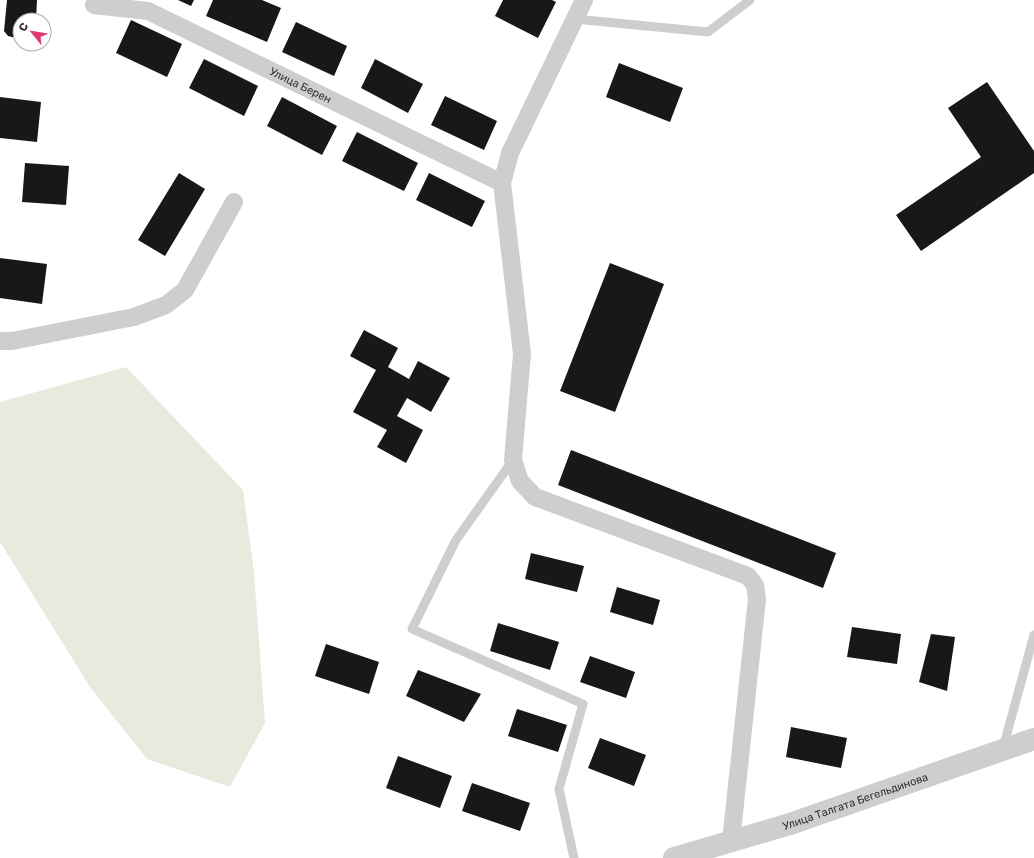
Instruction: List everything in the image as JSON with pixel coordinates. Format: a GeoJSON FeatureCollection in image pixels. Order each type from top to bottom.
{"type":"FeatureCollection","features":[{"type":"Feature","properties":{"kind":"street"},"geometry":{"type":"LineString","coordinates":[[584,0],[510,154],[502,183],[522,354],[513,460],[520,481],[535,496],[748,576],[755,585],[757,599],[731,841]]}},
{"type":"Feature","properties":{"kind":"street","name":"Улица Берен"},"geometry":{"type":"LineString","coordinates":[[94,5],[148,12],[502,183]]}},
{"type":"Feature","properties":{"kind":"street"},"geometry":{"type":"LineString","coordinates":[[0,341],[12,341],[134,317],[166,305],[185,290],[234,202]]}},
{"type":"Feature","properties":{"kind":"street","name":"Улица Талгата Бегельдинова"},"geometry":{"type":"LineString","coordinates":[[674,858],[790,824],[1034,739]]}},
{"type":"Feature","properties":{"kind":"lane"},"geometry":{"type":"LineString","coordinates":[[575,19],[708,32],[750,0]]}},
{"type":"Feature","properties":{"kind":"lane"},"geometry":{"type":"LineString","coordinates":[[513,460],[456,540],[412,629],[583,704],[559,789],[574,858]]}},
{"type":"Feature","properties":{"kind":"lane"},"geometry":{"type":"LineString","coordinates":[[1002,750],[1034,635]]}},
{"type":"Feature","properties":{"kind":"shaded area"},"geometry":{"type":"Polygon","coordinates":[[[126,367],[243,490],[254,572],[265,723],[230,787],[147,759],[90,687],[0,542],[0,402],[126,367]]]}},
{"type":"Feature","properties":{"kind":"building"},"geometry":{"type":"Polygon","coordinates":[[[7,0],[37,0],[36,12],[12,12],[12,37],[8,36],[4,31],[7,0]]]}},
{"type":"Feature","properties":{"kind":"building"},"geometry":{"type":"Polygon","coordinates":[[[178,0],[194,0],[191,6],[178,0]]]}},
{"type":"Feature","properties":{"kind":"building"},"geometry":{"type":"Polygon","coordinates":[[[213,0],[262,0],[281,8],[267,42],[206,16],[213,0]]]}},
{"type":"Feature","properties":{"kind":"building"},"geometry":{"type":"Polygon","coordinates":[[[503,0],[552,0],[556,2],[538,38],[495,16],[503,0]]]}},
{"type":"Feature","properties":{"kind":"building"},"geometry":{"type":"Polygon","coordinates":[[[131,20],[182,44],[167,77],[116,53],[131,20]]]}},
{"type":"Feature","properties":{"kind":"building"},"geometry":{"type":"Polygon","coordinates":[[[296,22],[347,46],[334,76],[282,52],[296,22]]]}},
{"type":"Feature","properties":{"kind":"building"},"geometry":{"type":"Polygon","coordinates":[[[204,59],[258,86],[244,116],[189,88],[204,59]]]}},
{"type":"Feature","properties":{"kind":"building"},"geometry":{"type":"Polygon","coordinates":[[[375,59],[423,84],[408,113],[361,88],[375,59]]]}},
{"type":"Feature","properties":{"kind":"building"},"geometry":{"type":"Polygon","coordinates":[[[619,63],[683,88],[670,122],[606,97],[619,63]]]}},
{"type":"Feature","properties":{"kind":"building"},"geometry":{"type":"Polygon","coordinates":[[[987,82],[1034,151],[1034,173],[921,251],[896,215],[981,157],[948,108],[987,82]]]}},
{"type":"Feature","properties":{"kind":"building"},"geometry":{"type":"Polygon","coordinates":[[[445,96],[497,121],[484,150],[431,125],[445,96]]]}},
{"type":"Feature","properties":{"kind":"building"},"geometry":{"type":"Polygon","coordinates":[[[0,97],[41,102],[37,142],[0,138],[0,97]]]}},
{"type":"Feature","properties":{"kind":"building"},"geometry":{"type":"Polygon","coordinates":[[[282,97],[337,126],[322,155],[267,126],[282,97]]]}},
{"type":"Feature","properties":{"kind":"building"},"geometry":{"type":"Polygon","coordinates":[[[357,132],[418,163],[404,191],[342,161],[357,132]]]}},
{"type":"Feature","properties":{"kind":"building"},"geometry":{"type":"Polygon","coordinates":[[[25,163],[69,166],[66,205],[22,202],[25,163]]]}},
{"type":"Feature","properties":{"kind":"building"},"geometry":{"type":"Polygon","coordinates":[[[179,173],[205,189],[165,256],[138,240],[179,173]]]}},
{"type":"Feature","properties":{"kind":"building"},"geometry":{"type":"Polygon","coordinates":[[[429,173],[485,201],[472,227],[416,200],[429,173]]]}},
{"type":"Feature","properties":{"kind":"building"},"geometry":{"type":"Polygon","coordinates":[[[0,258],[47,264],[42,304],[0,298],[0,258]]]}},
{"type":"Feature","properties":{"kind":"building"},"geometry":{"type":"Polygon","coordinates":[[[610,263],[664,284],[615,412],[560,391],[610,263]]]}},
{"type":"Feature","properties":{"kind":"building"},"geometry":{"type":"Polygon","coordinates":[[[364,330],[398,348],[388,367],[409,379],[418,361],[450,378],[431,412],[407,398],[397,416],[423,430],[406,463],[377,447],[387,430],[353,412],[376,370],[350,356],[364,330]]]}},
{"type":"Feature","properties":{"kind":"building"},"geometry":{"type":"Polygon","coordinates":[[[571,450],[836,553],[823,588],[558,485],[571,450]]]}},
{"type":"Feature","properties":{"kind":"building"},"geometry":{"type":"Polygon","coordinates":[[[531,553],[584,566],[577,592],[525,579],[531,553]]]}},
{"type":"Feature","properties":{"kind":"building"},"geometry":{"type":"Polygon","coordinates":[[[617,587],[660,600],[653,625],[610,612],[617,587]]]}},
{"type":"Feature","properties":{"kind":"building"},"geometry":{"type":"Polygon","coordinates":[[[498,623],[559,642],[550,670],[490,651],[498,623]]]}},
{"type":"Feature","properties":{"kind":"building"},"geometry":{"type":"Polygon","coordinates":[[[852,627],[901,634],[897,664],[847,657],[852,627]]]}},
{"type":"Feature","properties":{"kind":"building"},"geometry":{"type":"Polygon","coordinates":[[[931,634],[955,637],[947,691],[919,682],[931,634]]]}},
{"type":"Feature","properties":{"kind":"building"},"geometry":{"type":"Polygon","coordinates":[[[326,644],[379,662],[369,694],[315,676],[326,644]]]}},
{"type":"Feature","properties":{"kind":"building"},"geometry":{"type":"Polygon","coordinates":[[[590,656],[635,672],[626,698],[580,682],[590,656]]]}},
{"type":"Feature","properties":{"kind":"building"},"geometry":{"type":"Polygon","coordinates":[[[418,670],[481,694],[464,722],[406,696],[418,670]]]}},
{"type":"Feature","properties":{"kind":"building"},"geometry":{"type":"Polygon","coordinates":[[[517,709],[567,725],[558,752],[508,736],[517,709]]]}},
{"type":"Feature","properties":{"kind":"building"},"geometry":{"type":"Polygon","coordinates":[[[791,727],[847,738],[841,768],[786,757],[791,727]]]}},
{"type":"Feature","properties":{"kind":"building"},"geometry":{"type":"Polygon","coordinates":[[[600,738],[646,755],[634,786],[588,768],[600,738]]]}},
{"type":"Feature","properties":{"kind":"building"},"geometry":{"type":"Polygon","coordinates":[[[398,756],[452,776],[440,808],[386,788],[398,756]]]}},
{"type":"Feature","properties":{"kind":"building"},"geometry":{"type":"Polygon","coordinates":[[[472,783],[530,803],[520,831],[462,811],[472,783]]]}}]}
